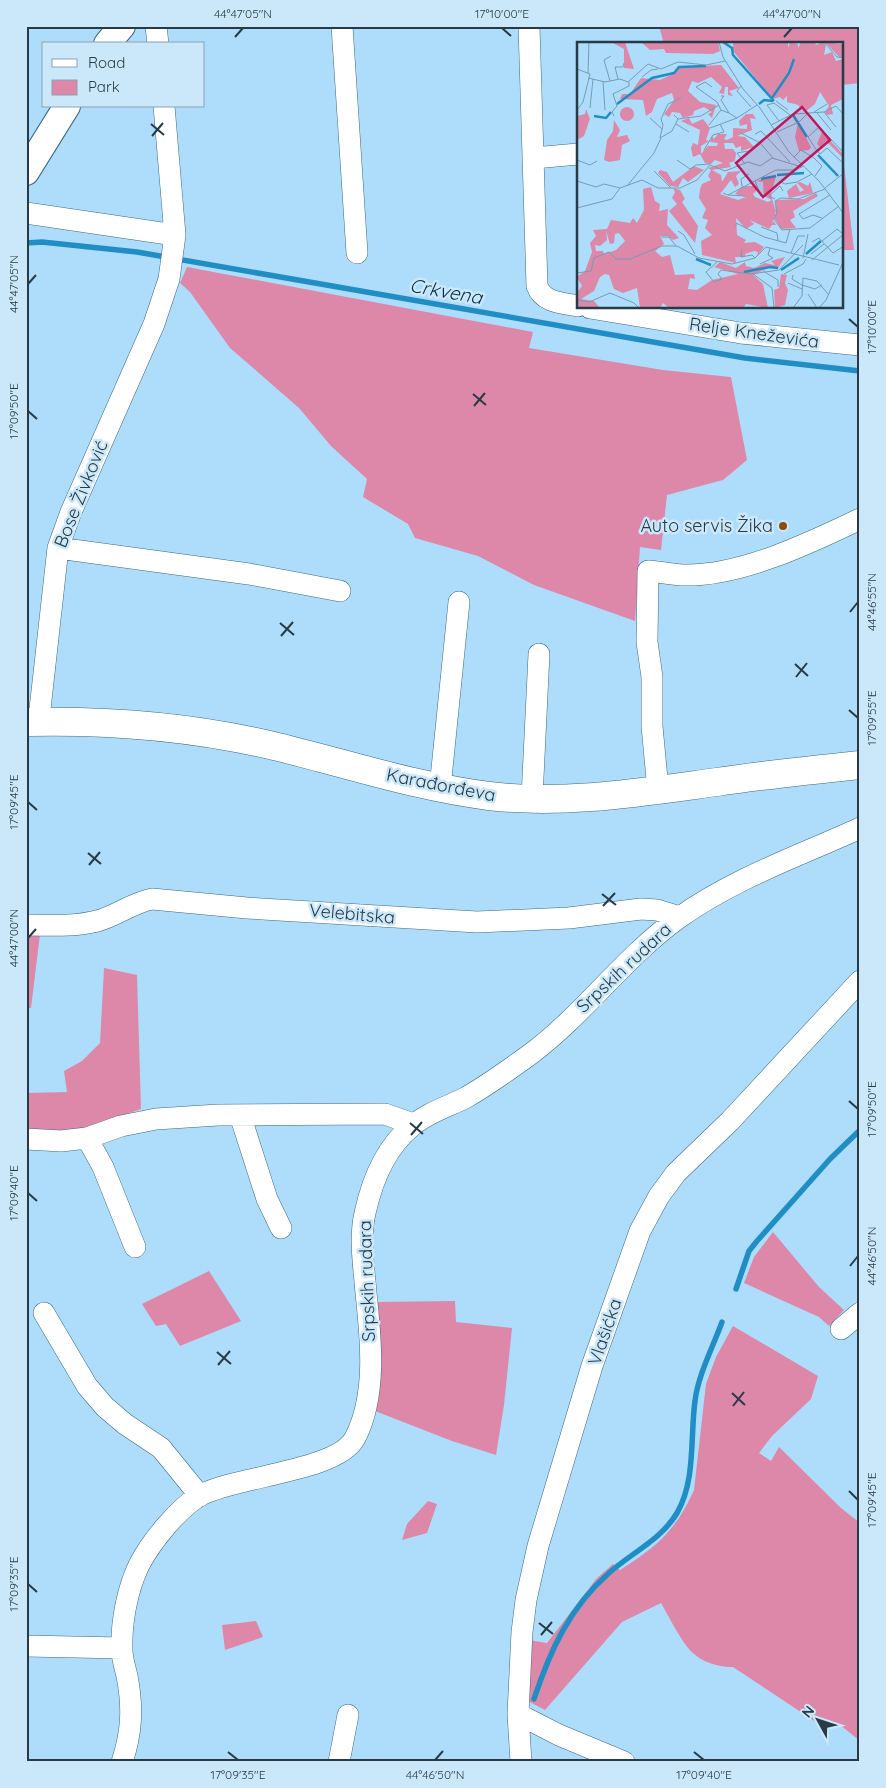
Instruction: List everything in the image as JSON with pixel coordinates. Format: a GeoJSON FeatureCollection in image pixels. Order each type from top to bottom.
{"type":"FeatureCollection","features":[{"type":"Feature","properties":{"kind":"main road","name":"Karađorđeva"},"geometry":{"type":"LineString","coordinates":[[33,722],[97,721],[199,732],[276,746],[440,788],[491,796],[572,797],[658,790],[860,765]]}},
{"type":"Feature","properties":{"kind":"street"},"geometry":{"type":"LineString","coordinates":[[109,42],[122,26]]}},
{"type":"Feature","properties":{"kind":"street"},"geometry":{"type":"LineString","coordinates":[[156,26],[158,42]]}},
{"type":"Feature","properties":{"kind":"street"},"geometry":{"type":"LineString","coordinates":[[342,26],[357,253]]}},
{"type":"Feature","properties":{"kind":"street"},"geometry":{"type":"LineString","coordinates":[[529,26],[537,286],[543,296],[552,301],[577,306]]}},
{"type":"Feature","properties":{"kind":"street"},"geometry":{"type":"LineString","coordinates":[[26,172],[66,108]]}},
{"type":"Feature","properties":{"kind":"street"},"geometry":{"type":"LineString","coordinates":[[26,213],[175,240],[164,108]]}},
{"type":"Feature","properties":{"kind":"street"},"geometry":{"type":"LineString","coordinates":[[534,158],[577,154]]}},
{"type":"Feature","properties":{"kind":"street","name":"Bose Živković"},"geometry":{"type":"LineString","coordinates":[[33,722],[40,709],[58,548],[71,512],[154,324],[169,279],[175,240]]}},
{"type":"Feature","properties":{"kind":"street","name":"Relje Kneževića"},"geometry":{"type":"LineString","coordinates":[[596,309],[742,333],[860,345]]}},
{"type":"Feature","properties":{"kind":"street"},"geometry":{"type":"LineString","coordinates":[[658,790],[652,726],[652,676],[647,642],[648,571],[683,575],[700,574],[747,564],[811,542],[860,519]]}},
{"type":"Feature","properties":{"kind":"street"},"geometry":{"type":"LineString","coordinates":[[58,548],[222,570],[340,591]]}},
{"type":"Feature","properties":{"kind":"street"},"geometry":{"type":"LineString","coordinates":[[440,788],[459,602]]}},
{"type":"Feature","properties":{"kind":"street"},"geometry":{"type":"LineString","coordinates":[[532,798],[539,654]]}},
{"type":"Feature","properties":{"kind":"street","name":"Srpskih rudara"},"geometry":{"type":"LineString","coordinates":[[122,1762],[131,1728],[132,1713],[122,1648],[131,1584],[140,1563],[159,1534],[200,1496],[249,1478],[300,1468],[338,1456],[348,1448],[355,1438],[367,1405],[369,1383],[370,1356],[362,1238],[364,1215],[376,1178],[387,1155],[397,1141],[413,1124],[480,1088],[535,1051],[680,917],[788,858],[860,828]]}},
{"type":"Feature","properties":{"kind":"street","name":"Velebitska"},"geometry":{"type":"LineString","coordinates":[[26,925],[73,925],[98,920],[140,902],[152,899],[247,908],[477,922],[569,918],[641,909],[657,910],[680,917]]}},
{"type":"Feature","properties":{"kind":"street","name":"Vlašićka"},"geometry":{"type":"LineString","coordinates":[[521,1762],[518,1714],[522,1632],[538,1546],[592,1366],[647,1215],[676,1173],[730,1121],[860,981]]}},
{"type":"Feature","properties":{"kind":"street"},"geometry":{"type":"LineString","coordinates":[[26,1139],[61,1141],[87,1138],[121,1126],[156,1119],[240,1115],[385,1114],[413,1124]]}},
{"type":"Feature","properties":{"kind":"street"},"geometry":{"type":"LineString","coordinates":[[240,1115],[267,1199],[281,1228]]}},
{"type":"Feature","properties":{"kind":"street"},"geometry":{"type":"LineString","coordinates":[[87,1138],[103,1168],[135,1247]]}},
{"type":"Feature","properties":{"kind":"street"},"geometry":{"type":"LineString","coordinates":[[44,1313],[87,1386],[124,1424],[161,1448],[200,1496]]}},
{"type":"Feature","properties":{"kind":"street"},"geometry":{"type":"LineString","coordinates":[[841,1329],[860,1313]]}},
{"type":"Feature","properties":{"kind":"street"},"geometry":{"type":"LineString","coordinates":[[26,1646],[122,1648]]}},
{"type":"Feature","properties":{"kind":"street"},"geometry":{"type":"LineString","coordinates":[[518,1714],[559,1735],[624,1762]]}},
{"type":"Feature","properties":{"kind":"street"},"geometry":{"type":"LineString","coordinates":[[339,1762],[348,1715]]}},
{"type":"Feature","properties":{"kind":"green space"},"geometry":{"type":"Polygon","coordinates":[[[659,26],[860,26],[860,83],[844,85],[844,42],[663,42],[659,26]]]}},
{"type":"Feature","properties":{"kind":"green space"},"geometry":{"type":"Polygon","coordinates":[[[844,165],[854,250],[844,250],[844,165]]]}},
{"type":"Feature","properties":{"kind":"green space"},"geometry":{"type":"Polygon","coordinates":[[[187,267],[533,332],[529,348],[663,370],[731,377],[747,460],[723,480],[667,495],[661,550],[640,547],[635,621],[534,585],[478,556],[415,538],[408,524],[363,497],[367,479],[331,446],[299,408],[230,348],[190,292],[180,283],[187,267]]]}},
{"type":"Feature","properties":{"kind":"green space"},"geometry":{"type":"Polygon","coordinates":[[[26,931],[40,934],[31,1008],[26,1008],[26,931]]]}},
{"type":"Feature","properties":{"kind":"green space"},"geometry":{"type":"Polygon","coordinates":[[[104,968],[137,975],[141,1109],[83,1129],[56,1132],[26,1132],[26,1093],[67,1092],[64,1071],[82,1061],[100,1043],[104,968]]]}},
{"type":"Feature","properties":{"kind":"green space"},"geometry":{"type":"Polygon","coordinates":[[[773,1232],[819,1287],[844,1310],[829,1326],[819,1317],[744,1283],[754,1257],[773,1232]]]}},
{"type":"Feature","properties":{"kind":"green space"},"geometry":{"type":"Polygon","coordinates":[[[209,1271],[241,1321],[180,1346],[166,1324],[156,1326],[142,1304],[209,1271]]]}},
{"type":"Feature","properties":{"kind":"green space"},"geometry":{"type":"Polygon","coordinates":[[[455,1301],[456,1322],[512,1328],[504,1405],[496,1455],[452,1441],[375,1411],[377,1302],[455,1301]]]}},
{"type":"Feature","properties":{"kind":"green space"},"geometry":{"type":"Polygon","coordinates":[[[733,1326],[818,1376],[811,1399],[772,1436],[759,1453],[771,1461],[779,1447],[841,1508],[860,1523],[860,1741],[839,1724],[825,1728],[733,1667],[712,1664],[701,1659],[685,1644],[661,1603],[622,1622],[545,1710],[526,1700],[528,1640],[547,1643],[597,1578],[613,1564],[620,1570],[655,1545],[680,1517],[687,1505],[694,1490],[706,1384],[716,1357],[733,1326]]]}},
{"type":"Feature","properties":{"kind":"green space"},"geometry":{"type":"Polygon","coordinates":[[[428,1501],[437,1504],[427,1533],[402,1540],[407,1524],[428,1501]]]}},
{"type":"Feature","properties":{"kind":"green space"},"geometry":{"type":"Polygon","coordinates":[[[256,1621],[263,1637],[225,1650],[222,1625],[256,1621]]]}},
{"type":"Feature","properties":{"kind":"waterway","name":"Crkvena"},"geometry":{"type":"LineString","coordinates":[[26,243],[42,242],[137,252],[745,358],[860,371]]}},
{"type":"Feature","properties":{"kind":"waterway"},"geometry":{"type":"LineString","coordinates":[[736,1289],[749,1251],[830,1159],[860,1130]]}},
{"type":"Feature","properties":{"kind":"waterway"},"geometry":{"type":"LineString","coordinates":[[534,1699],[554,1647],[562,1631],[583,1601],[609,1573],[663,1531],[677,1513],[683,1500],[690,1473],[697,1391],[702,1371],[722,1322]]}},
{"type":"Feature","properties":{"kind":"place","name":"Auto servis Žika"},"geometry":{"type":"Point","coordinates":[783,526]}}]}
